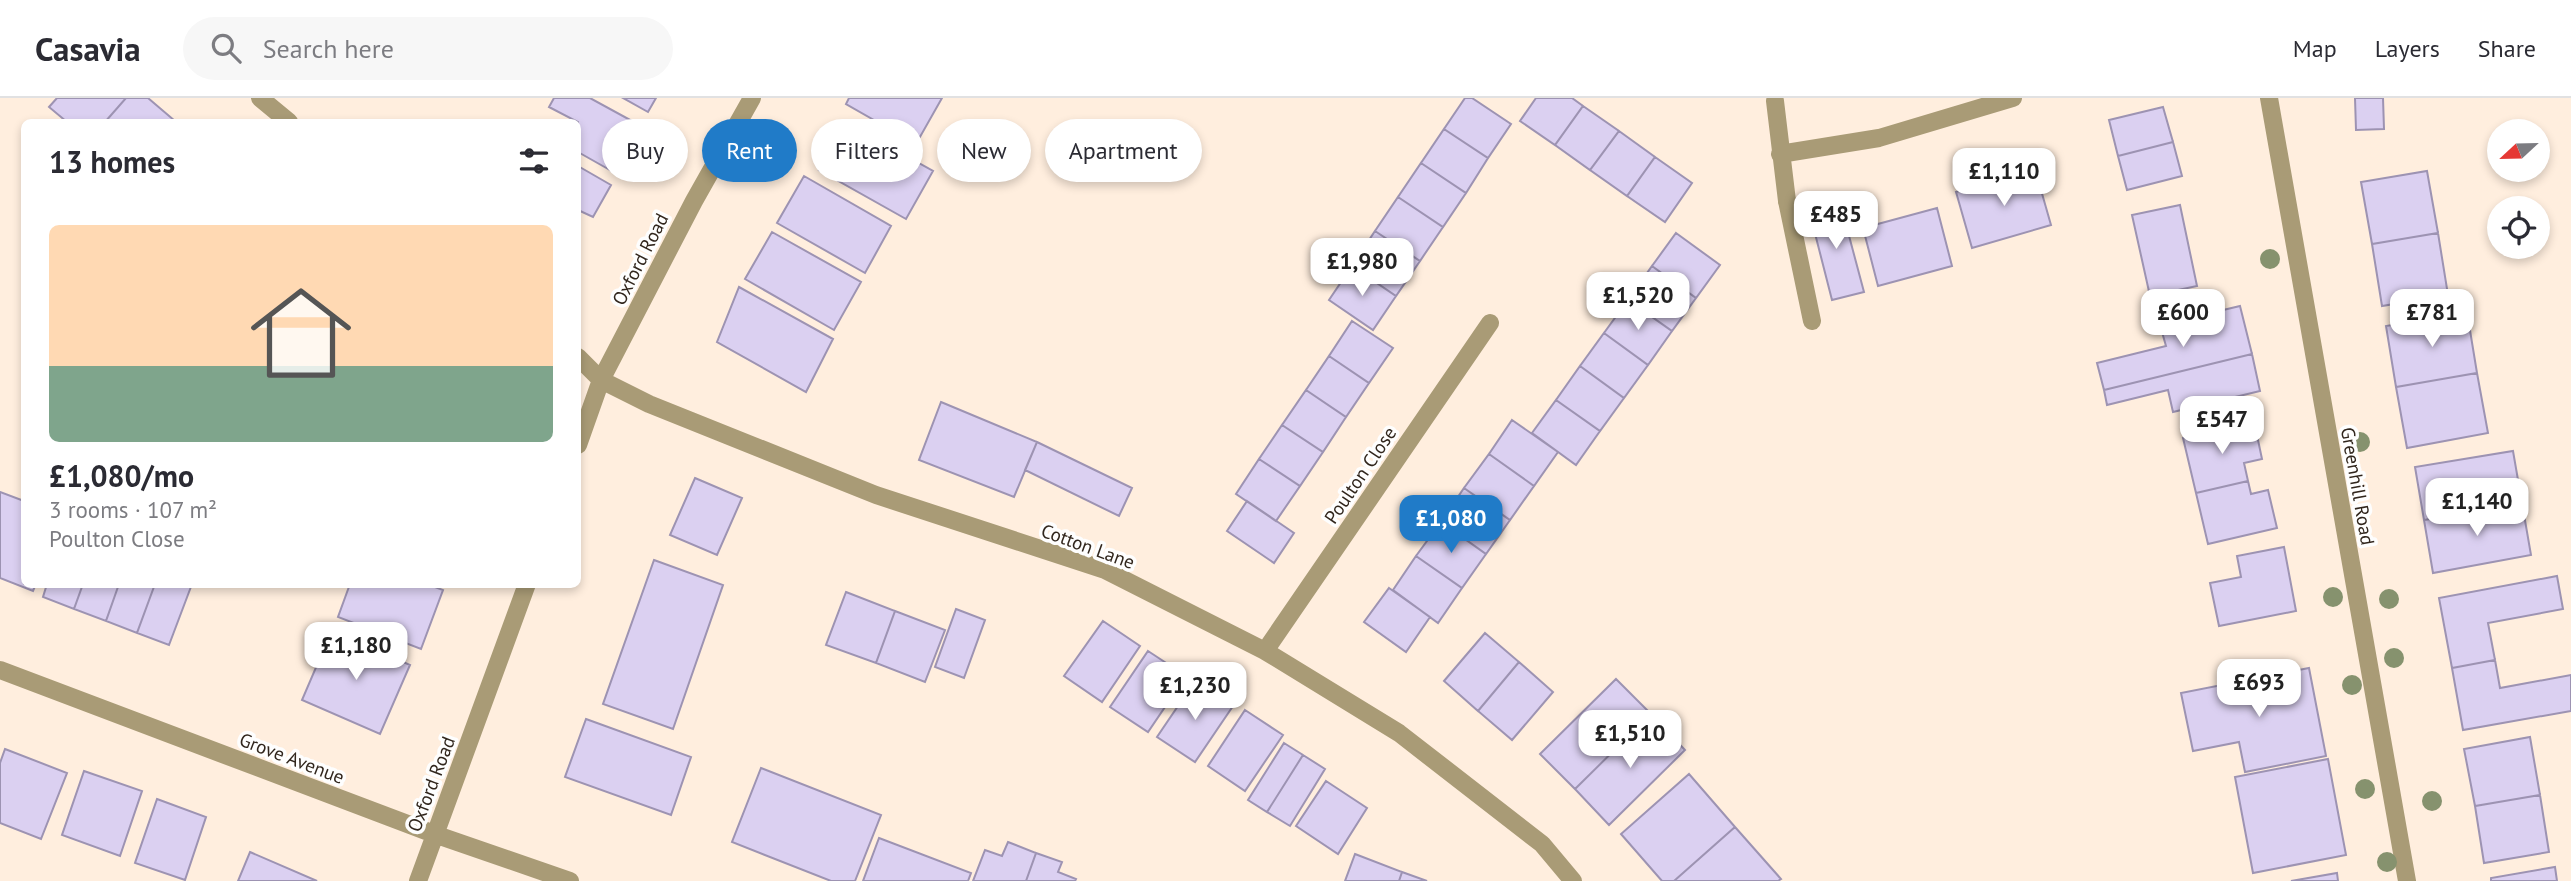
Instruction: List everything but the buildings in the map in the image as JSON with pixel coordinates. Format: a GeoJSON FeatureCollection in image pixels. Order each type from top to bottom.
{"type":"FeatureCollection","features":[{"type":"Feature","properties":{"kind":"street"},"geometry":{"type":"LineString","coordinates":[[260,98],[285,119]]}},
{"type":"Feature","properties":{"kind":"street","name":"Oxford Road"},"geometry":{"type":"LineString","coordinates":[[581,437],[601,380],[694,201],[752,98]]}},
{"type":"Feature","properties":{"kind":"street"},"geometry":{"type":"LineString","coordinates":[[1780,154],[1879,138],[2013,98]]}},
{"type":"Feature","properties":{"kind":"street","name":"Greenhill Road"},"geometry":{"type":"LineString","coordinates":[[2269,98],[2407,881]]}},
{"type":"Feature","properties":{"kind":"street"},"geometry":{"type":"LineString","coordinates":[[1775,100],[1787,201],[1812,321]]}},
{"type":"Feature","properties":{"kind":"street","name":"Poulton Close"},"geometry":{"type":"LineString","coordinates":[[1265,652],[1490,323]]}},
{"type":"Feature","properties":{"kind":"street","name":"Cotton Lane"},"geometry":{"type":"LineString","coordinates":[[581,359],[601,380],[649,404],[876,495],[1105,570],[1265,652],[1399,733],[1542,844],[1573,881]]}},
{"type":"Feature","properties":{"kind":"street","name":"Oxford Road"},"geometry":{"type":"LineString","coordinates":[[418,881],[526,588]]}},
{"type":"Feature","properties":{"kind":"street","name":"Grove Avenue"},"geometry":{"type":"LineString","coordinates":[[0,670],[434,834],[570,881]]}}]}
